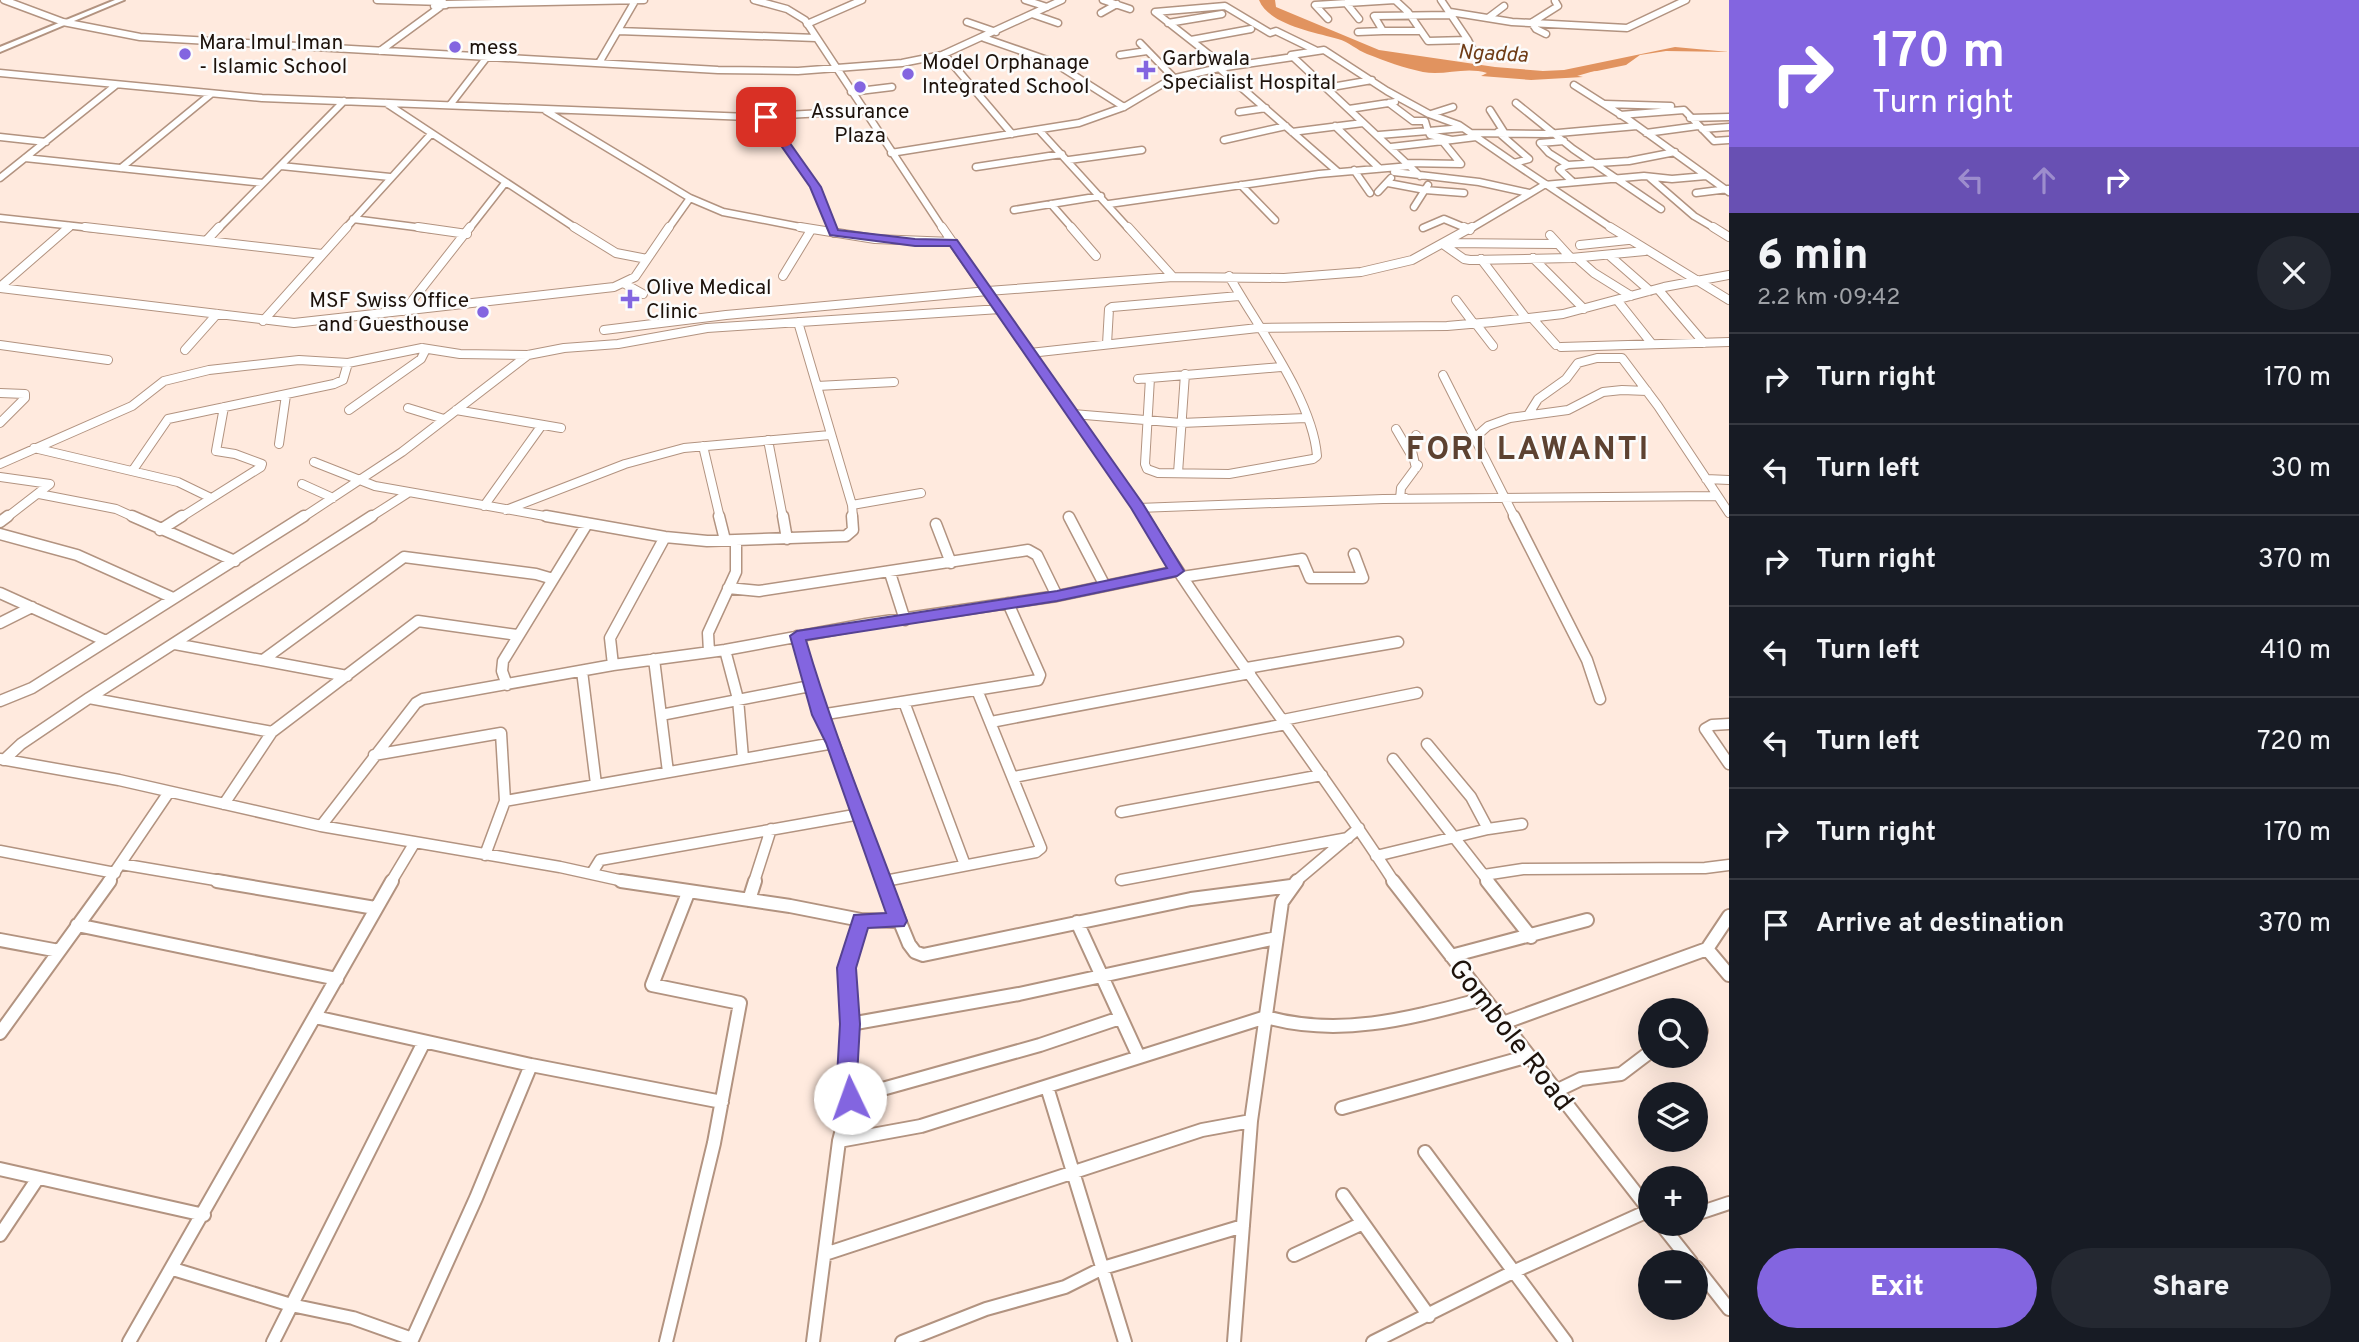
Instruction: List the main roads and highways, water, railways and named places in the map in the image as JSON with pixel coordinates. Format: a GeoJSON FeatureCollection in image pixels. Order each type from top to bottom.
{"type":"FeatureCollection","features":[{"type":"Feature","properties":{"kind":"main road"},"geometry":{"type":"LineString","coordinates":[[68,23],[116,0]]}},
{"type":"Feature","properties":{"kind":"main road"},"geometry":{"type":"LineString","coordinates":[[0,49],[121,0]]}},
{"type":"Feature","properties":{"kind":"waterway","name":"Ngadda"},"geometry":{"type":"LineString","coordinates":[[1548,74],[1577,74],[1598,67]]}},
{"type":"Feature","properties":{"kind":"place","name":"mess"},"geometry":{"type":"Point","coordinates":[455,47]}},
{"type":"Feature","properties":{"kind":"place","name":"Mara Imul Iman - Islamic School"},"geometry":{"type":"Point","coordinates":[185,54]}},
{"type":"Feature","properties":{"kind":"place","name":"Garbwala Specialist Hospital"},"geometry":{"type":"Point","coordinates":[1146,70]}},
{"type":"Feature","properties":{"kind":"place","name":"Model Orphanage Integrated School"},"geometry":{"type":"Point","coordinates":[908,74]}},
{"type":"Feature","properties":{"kind":"place","name":"Assurance Plaza"},"geometry":{"type":"Point","coordinates":[860,87]}},
{"type":"Feature","properties":{"kind":"place","name":"Olive Medical Clinic"},"geometry":{"type":"Point","coordinates":[630,299]}},
{"type":"Feature","properties":{"kind":"place","name":"MSF Swiss Office and Guesthouse"},"geometry":{"type":"Point","coordinates":[483,312]}},
{"type":"Feature","properties":{"kind":"district","name":"FORI LAWANTI"},"geometry":{"type":"Point","coordinates":[1528,448]}}]}
